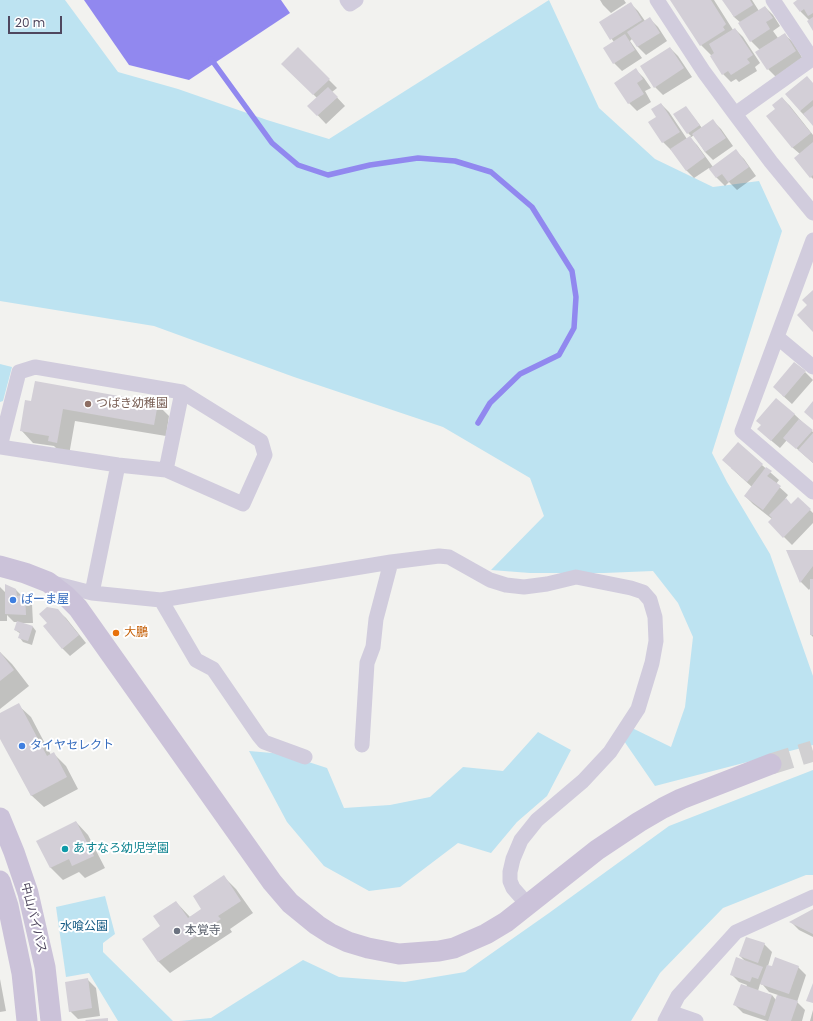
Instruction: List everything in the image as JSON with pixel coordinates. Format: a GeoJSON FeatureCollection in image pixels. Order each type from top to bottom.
{"type":"FeatureCollection","features":[{"type":"Feature","properties":{"kind":"street"},"geometry":{"type":"LineString","coordinates":[[347,0],[350,4],[356,0]]}},
{"type":"Feature","properties":{"kind":"street"},"geometry":{"type":"LineString","coordinates":[[657,0],[704,72],[771,162],[813,213]]}},
{"type":"Feature","properties":{"kind":"street"},"geometry":{"type":"LineString","coordinates":[[735,114],[813,59],[773,0]]}},
{"type":"Feature","properties":{"kind":"street"},"geometry":{"type":"LineString","coordinates":[[813,240],[742,431],[813,492]]}},
{"type":"Feature","properties":{"kind":"street"},"geometry":{"type":"LineString","coordinates":[[777,337],[813,367]]}},
{"type":"Feature","properties":{"kind":"street"},"geometry":{"type":"LineString","coordinates":[[34,367],[182,392],[261,441],[265,455],[243,504],[166,470],[118,465],[0,447],[4,419],[19,372],[34,367]]}},
{"type":"Feature","properties":{"kind":"street"},"geometry":{"type":"LineString","coordinates":[[166,470],[182,392]]}},
{"type":"Feature","properties":{"kind":"street"},"geometry":{"type":"LineString","coordinates":[[92,593],[118,465]]}},
{"type":"Feature","properties":{"kind":"street"},"geometry":{"type":"LineString","coordinates":[[0,566],[25,573],[48,582],[92,593],[161,600],[391,562],[444,556],[449,557],[490,580],[506,585],[524,587],[546,584],[576,577],[631,588],[643,592],[650,600],[656,617],[656,641],[652,663],[638,709],[610,752],[583,782],[537,820],[521,840],[513,859],[510,872],[510,881],[513,888],[527,904]]}},
{"type":"Feature","properties":{"kind":"street"},"geometry":{"type":"LineString","coordinates":[[362,745],[367,663],[372,647],[376,619],[391,562]]}},
{"type":"Feature","properties":{"kind":"street"},"geometry":{"type":"LineString","coordinates":[[48,582],[65,595],[78,608],[272,882],[290,903],[317,925],[331,934],[348,942],[368,948],[399,954],[439,951],[454,948],[486,934],[506,922],[596,850],[639,822],[681,799],[771,764]]}},
{"type":"Feature","properties":{"kind":"street"},"geometry":{"type":"LineString","coordinates":[[161,600],[196,660],[213,669],[258,736],[264,742],[305,757]]}},
{"type":"Feature","properties":{"kind":"street","name":"中山バイパス"},"geometry":{"type":"LineString","coordinates":[[0,818],[14,852],[28,893],[45,967],[51,1021]]}},
{"type":"Feature","properties":{"kind":"street","name":"中山バイパス"},"geometry":{"type":"LineString","coordinates":[[0,881],[8,906],[22,973],[27,1021]]}},
{"type":"Feature","properties":{"kind":"street"},"geometry":{"type":"LineString","coordinates":[[696,1021],[667,1016],[678,996],[736,932],[813,897]]}},
{"type":"Feature","properties":{"kind":"green space"},"geometry":{"type":"Polygon","coordinates":[[[0,0],[65,0],[118,72],[178,89],[267,120],[329,139],[549,0],[599,108],[655,159],[713,187],[759,181],[782,231],[712,453],[727,482],[770,554],[813,676],[813,745],[655,786],[624,741],[630,727],[671,747],[685,707],[693,637],[678,603],[653,571],[604,573],[530,573],[491,570],[544,516],[530,478],[443,427],[294,377],[154,326],[0,301],[0,0]]]}},
{"type":"Feature","properties":{"kind":"green space"},"geometry":{"type":"Polygon","coordinates":[[[0,364],[12,367],[3,401],[0,402],[0,364]]]}},
{"type":"Feature","properties":{"kind":"green space"},"geometry":{"type":"Polygon","coordinates":[[[538,732],[571,750],[547,796],[517,822],[491,853],[458,843],[400,887],[369,891],[324,866],[287,822],[249,751],[284,754],[327,768],[344,808],[390,805],[430,797],[463,767],[503,771],[538,732]]]}},
{"type":"Feature","properties":{"kind":"green space"},"geometry":{"type":"Polygon","coordinates":[[[813,770],[813,875],[806,875],[723,908],[660,973],[631,1021],[179,1021],[211,1018],[303,960],[339,977],[405,982],[465,972],[669,826],[813,770]]]}},
{"type":"Feature","properties":{"kind":"green space","name":"水喰公園"},"geometry":{"type":"Polygon","coordinates":[[[105,896],[115,934],[103,943],[103,952],[173,1021],[118,1021],[89,973],[66,977],[56,907],[105,896]]]}},
{"type":"Feature","properties":{"kind":"shaded area"},"geometry":{"type":"Polygon","coordinates":[[[84,0],[281,0],[290,13],[189,80],[129,65],[84,0]]]}},
{"type":"Feature","properties":{"kind":"building"},"geometry":{"type":"Polygon","coordinates":[[[670,0],[711,0],[726,24],[723,27],[725,30],[700,46],[670,0]]]}},
{"type":"Feature","properties":{"kind":"building"},"geometry":{"type":"Polygon","coordinates":[[[722,0],[750,0],[753,5],[734,17],[722,0]]]}},
{"type":"Feature","properties":{"kind":"building"},"geometry":{"type":"Polygon","coordinates":[[[797,0],[813,0],[813,13],[808,16],[804,9],[800,12],[793,3],[797,0]]]}},
{"type":"Feature","properties":{"kind":"building"},"geometry":{"type":"Polygon","coordinates":[[[631,2],[642,20],[610,40],[599,22],[631,2]]]}},
{"type":"Feature","properties":{"kind":"building"},"geometry":{"type":"Polygon","coordinates":[[[765,6],[773,18],[766,22],[770,29],[750,42],[738,23],[765,6]]]}},
{"type":"Feature","properties":{"kind":"building"},"geometry":{"type":"Polygon","coordinates":[[[650,17],[660,33],[637,47],[627,32],[650,17]]]}},
{"type":"Feature","properties":{"kind":"building"},"geometry":{"type":"Polygon","coordinates":[[[813,17],[813,31],[807,21],[813,17]]]}},
{"type":"Feature","properties":{"kind":"building"},"geometry":{"type":"Polygon","coordinates":[[[735,28],[753,55],[747,59],[750,63],[731,75],[728,71],[722,75],[710,56],[714,53],[709,44],[735,28]]]}},
{"type":"Feature","properties":{"kind":"building"},"geometry":{"type":"Polygon","coordinates":[[[785,33],[796,51],[767,70],[755,52],[785,33]]]}},
{"type":"Feature","properties":{"kind":"building"},"geometry":{"type":"Polygon","coordinates":[[[625,34],[635,50],[613,64],[603,48],[625,34]]]}},
{"type":"Feature","properties":{"kind":"building"},"geometry":{"type":"Polygon","coordinates":[[[298,47],[330,79],[313,95],[281,64],[298,47]]]}},
{"type":"Feature","properties":{"kind":"building"},"geometry":{"type":"Polygon","coordinates":[[[670,47],[684,68],[654,88],[640,66],[670,47]]]}},
{"type":"Feature","properties":{"kind":"building"},"geometry":{"type":"Polygon","coordinates":[[[636,68],[643,79],[637,83],[644,94],[628,104],[614,83],[636,68]]]}},
{"type":"Feature","properties":{"kind":"building"},"geometry":{"type":"Polygon","coordinates":[[[807,76],[813,83],[813,100],[800,111],[785,94],[807,76]]]}},
{"type":"Feature","properties":{"kind":"building"},"geometry":{"type":"Polygon","coordinates":[[[328,87],[338,97],[317,116],[307,106],[328,87]]]}},
{"type":"Feature","properties":{"kind":"building"},"geometry":{"type":"Polygon","coordinates":[[[782,97],[811,133],[792,148],[766,116],[775,109],[772,105],[782,97]]]}},
{"type":"Feature","properties":{"kind":"building"},"geometry":{"type":"Polygon","coordinates":[[[661,103],[680,132],[662,143],[648,122],[656,117],[651,109],[661,103]]]}},
{"type":"Feature","properties":{"kind":"building"},"geometry":{"type":"Polygon","coordinates":[[[686,106],[700,125],[687,134],[673,114],[686,106]]]}},
{"type":"Feature","properties":{"kind":"building"},"geometry":{"type":"Polygon","coordinates":[[[813,106],[813,126],[803,114],[813,106]]]}},
{"type":"Feature","properties":{"kind":"building"},"geometry":{"type":"Polygon","coordinates":[[[713,119],[726,138],[705,152],[692,134],[713,119]]]}},
{"type":"Feature","properties":{"kind":"building"},"geometry":{"type":"Polygon","coordinates":[[[690,136],[705,157],[686,171],[670,149],[690,136]]]}},
{"type":"Feature","properties":{"kind":"building"},"geometry":{"type":"Polygon","coordinates":[[[813,142],[813,175],[810,178],[794,158],[813,142]]]}},
{"type":"Feature","properties":{"kind":"building"},"geometry":{"type":"Polygon","coordinates":[[[736,149],[749,167],[728,182],[722,174],[716,178],[709,169],[736,149]]]}},
{"type":"Feature","properties":{"kind":"building"},"geometry":{"type":"Polygon","coordinates":[[[813,290],[813,332],[797,315],[807,305],[802,300],[813,290]]]}},
{"type":"Feature","properties":{"kind":"building"},"geometry":{"type":"Polygon","coordinates":[[[794,362],[806,371],[784,397],[773,387],[794,362]]]}},
{"type":"Feature","properties":{"kind":"building"},"geometry":{"type":"Polygon","coordinates":[[[35,381],[158,403],[154,425],[63,409],[57,443],[48,441],[49,436],[20,431],[25,400],[31,401],[35,381]]]}},
{"type":"Feature","properties":{"kind":"building"},"geometry":{"type":"Polygon","coordinates":[[[776,398],[795,414],[771,441],[757,429],[761,425],[756,421],[776,398]]]}},
{"type":"Feature","properties":{"kind":"building"},"geometry":{"type":"Polygon","coordinates":[[[813,401],[813,420],[804,412],[813,401]]]}},
{"type":"Feature","properties":{"kind":"building"},"geometry":{"type":"Polygon","coordinates":[[[799,419],[813,430],[796,449],[783,438],[799,419]]]}},
{"type":"Feature","properties":{"kind":"building"},"geometry":{"type":"Polygon","coordinates":[[[813,433],[813,463],[798,450],[813,433]]]}},
{"type":"Feature","properties":{"kind":"building"},"geometry":{"type":"Polygon","coordinates":[[[738,442],[763,464],[747,482],[722,460],[738,442]]]}},
{"type":"Feature","properties":{"kind":"building"},"geometry":{"type":"Polygon","coordinates":[[[766,467],[772,471],[767,476],[781,486],[763,510],[744,496],[766,467]]]}},
{"type":"Feature","properties":{"kind":"building"},"geometry":{"type":"Polygon","coordinates":[[[798,497],[811,509],[783,538],[768,522],[772,518],[769,515],[786,498],[791,504],[798,497]]]}},
{"type":"Feature","properties":{"kind":"building"},"geometry":{"type":"Polygon","coordinates":[[[786,550],[813,550],[813,566],[800,583],[786,550]]]}},
{"type":"Feature","properties":{"kind":"building"},"geometry":{"type":"Polygon","coordinates":[[[810,579],[813,579],[813,635],[810,635],[810,579]]]}},
{"type":"Feature","properties":{"kind":"building"},"geometry":{"type":"Polygon","coordinates":[[[5,584],[16,589],[17,596],[25,595],[26,615],[5,614],[5,584]]]}},
{"type":"Feature","properties":{"kind":"building"},"geometry":{"type":"Polygon","coordinates":[[[47,607],[58,609],[79,635],[62,649],[43,626],[47,623],[39,614],[47,607]]]}},
{"type":"Feature","properties":{"kind":"building"},"geometry":{"type":"Polygon","coordinates":[[[17,621],[33,626],[28,641],[18,638],[20,632],[14,630],[17,621]]]}},
{"type":"Feature","properties":{"kind":"building"},"geometry":{"type":"Polygon","coordinates":[[[0,652],[14,670],[0,681],[0,652]]]}},
{"type":"Feature","properties":{"kind":"building","name":"タイヤセレクト"},"geometry":{"type":"Polygon","coordinates":[[[19,703],[47,756],[54,752],[67,777],[31,796],[0,739],[0,713],[19,703]]]}},
{"type":"Feature","properties":{"kind":"building","name":"あすなろ幼児学園"},"geometry":{"type":"Polygon","coordinates":[[[76,821],[94,856],[72,866],[69,859],[50,868],[36,841],[76,821]]]}},
{"type":"Feature","properties":{"kind":"building"},"geometry":{"type":"Polygon","coordinates":[[[224,875],[241,901],[218,916],[221,919],[158,962],[142,939],[160,926],[153,916],[176,901],[188,918],[201,909],[193,896],[224,875]]]}},
{"type":"Feature","properties":{"kind":"building"},"geometry":{"type":"Polygon","coordinates":[[[813,909],[813,934],[789,922],[813,909]]]}},
{"type":"Feature","properties":{"kind":"building"},"geometry":{"type":"Polygon","coordinates":[[[746,937],[765,943],[758,963],[739,956],[746,937]]]}},
{"type":"Feature","properties":{"kind":"building"},"geometry":{"type":"Polygon","coordinates":[[[736,957],[763,967],[758,979],[752,977],[750,982],[730,975],[736,957]]]}},
{"type":"Feature","properties":{"kind":"building"},"geometry":{"type":"Polygon","coordinates":[[[775,957],[799,966],[789,994],[760,984],[767,965],[772,966],[775,957]]]}},
{"type":"Feature","properties":{"kind":"building"},"geometry":{"type":"Polygon","coordinates":[[[88,978],[92,1008],[69,1012],[65,982],[88,978]]]}},
{"type":"Feature","properties":{"kind":"building"},"geometry":{"type":"Polygon","coordinates":[[[813,983],[813,1003],[806,1001],[813,983]]]}},
{"type":"Feature","properties":{"kind":"building"},"geometry":{"type":"Polygon","coordinates":[[[741,984],[772,995],[765,1016],[733,1005],[741,984]]]}},
{"type":"Feature","properties":{"kind":"building"},"geometry":{"type":"Polygon","coordinates":[[[777,995],[798,1001],[791,1021],[768,1021],[777,995]]]}},
{"type":"Feature","properties":{"kind":"building"},"geometry":{"type":"Polygon","coordinates":[[[108,1018],[108,1021],[85,1020],[108,1018]]]}},
{"type":"Feature","properties":{"kind":"waterway"},"geometry":{"type":"LineString","coordinates":[[211,59],[272,143],[298,165],[328,175],[370,165],[418,158],[455,161],[491,172],[532,207],[572,271],[576,297],[574,328],[559,355],[520,374],[490,403],[478,423]]}},
{"type":"Feature","properties":{"kind":"tunnel"},"geometry":{"type":"LineString","coordinates":[[771,764],[813,751]]}},
{"type":"Feature","properties":{"kind":"place","name":"つばき幼稚園"},"geometry":{"type":"Point","coordinates":[88,404]}},
{"type":"Feature","properties":{"kind":"place","name":"ぱーま屋"},"geometry":{"type":"Point","coordinates":[13,600]}},
{"type":"Feature","properties":{"kind":"place","name":"大鵬"},"geometry":{"type":"Point","coordinates":[116,633]}},
{"type":"Feature","properties":{"kind":"place","name":"タイヤセレクト"},"geometry":{"type":"Point","coordinates":[22,746]}},
{"type":"Feature","properties":{"kind":"place","name":"あすなろ幼児学園"},"geometry":{"type":"Point","coordinates":[65,849]}},
{"type":"Feature","properties":{"kind":"place","name":"本覚寺"},"geometry":{"type":"Point","coordinates":[177,931]}}]}
